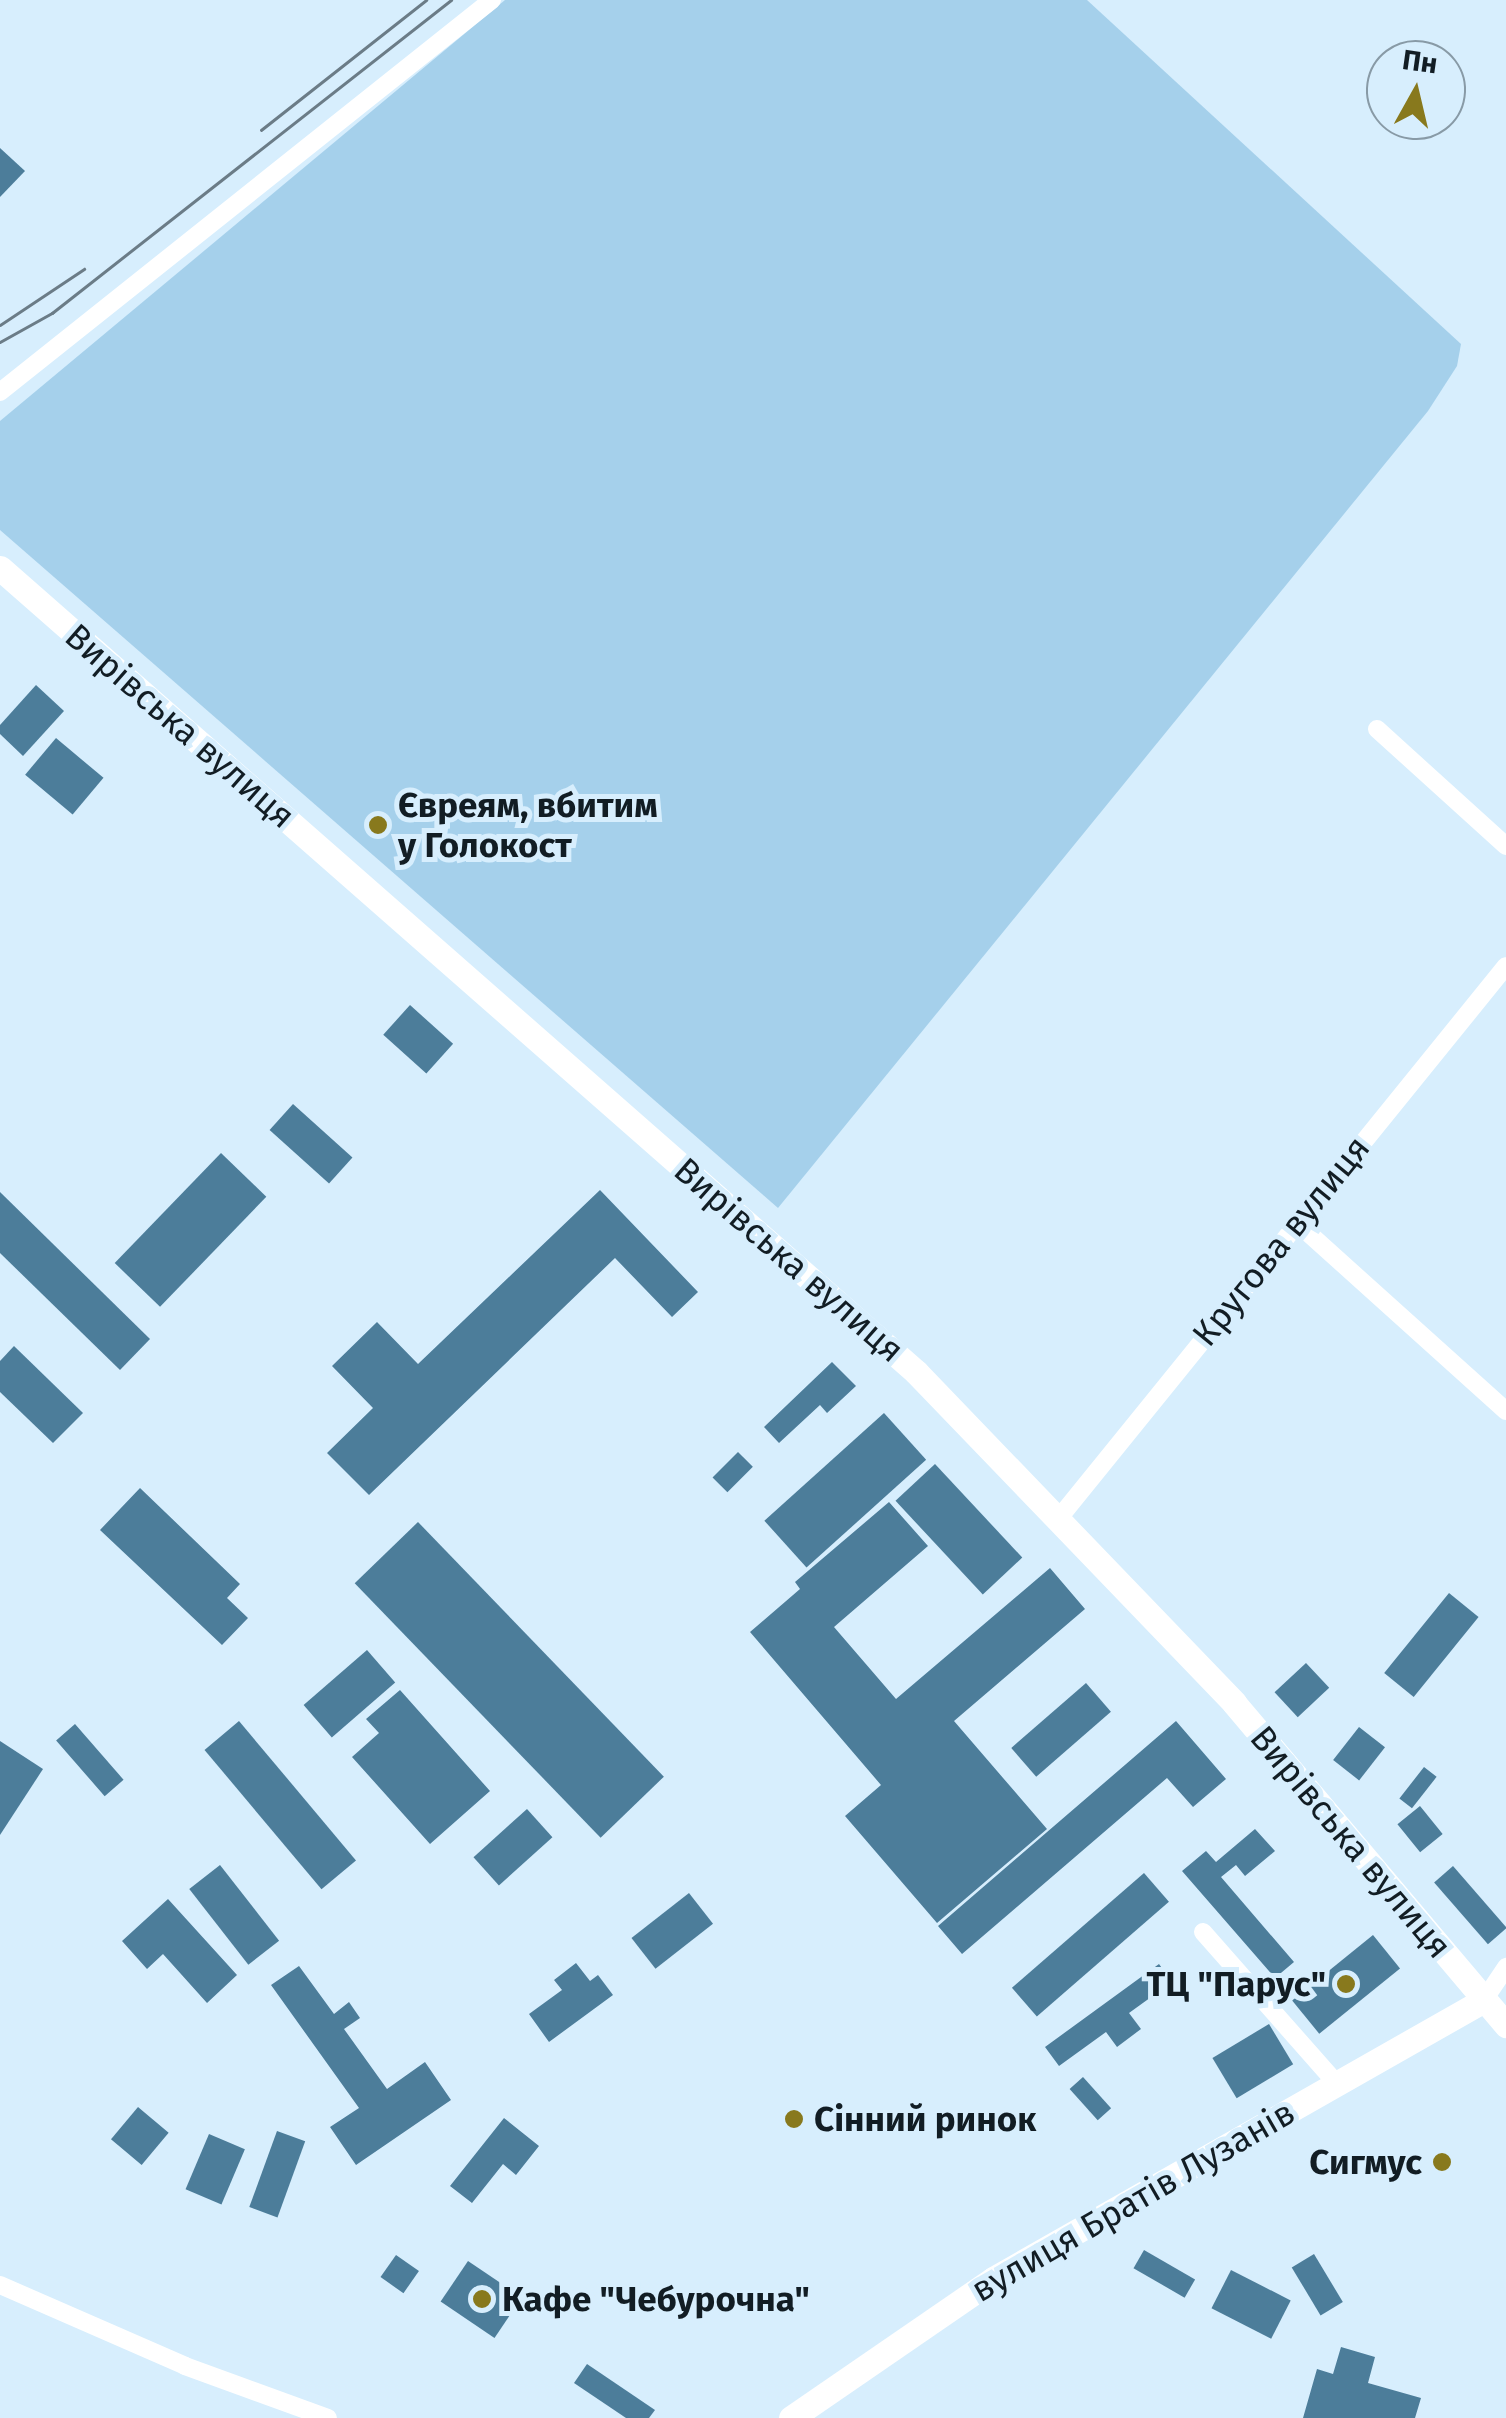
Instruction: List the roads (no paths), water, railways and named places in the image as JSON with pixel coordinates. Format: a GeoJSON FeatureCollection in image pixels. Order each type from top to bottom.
{"type":"FeatureCollection","features":[{"type":"Feature","properties":{"kind":"main road","name":"Вирівська вулиця"},"geometry":{"type":"LineString","coordinates":[[0,568],[916,1372],[1234,1703],[1506,2025]]}},
{"type":"Feature","properties":{"kind":"main road","name":"вулиця Братів Лузанів"},"geometry":{"type":"LineString","coordinates":[[791,2418],[993,2280],[1484,2000]]}},
{"type":"Feature","properties":{"kind":"street"},"geometry":{"type":"LineString","coordinates":[[0,392],[492,0]]}},
{"type":"Feature","properties":{"kind":"street"},"geometry":{"type":"LineString","coordinates":[[1377,729],[1506,846]]}},
{"type":"Feature","properties":{"kind":"street","name":"Кругова вулиця"},"geometry":{"type":"LineString","coordinates":[[1059,1518],[1295,1220],[1506,966]]}},
{"type":"Feature","properties":{"kind":"street"},"geometry":{"type":"LineString","coordinates":[[1295,1220],[1506,1412]]}},
{"type":"Feature","properties":{"kind":"street"},"geometry":{"type":"LineString","coordinates":[[1203,1932],[1336,2083]]}},
{"type":"Feature","properties":{"kind":"street"},"geometry":{"type":"LineString","coordinates":[[1484,2000],[1506,1966]]}},
{"type":"Feature","properties":{"kind":"street"},"geometry":{"type":"LineString","coordinates":[[0,2285],[185,2366],[328,2418]]}},
{"type":"Feature","properties":{"kind":"tram line"},"geometry":{"type":"LineString","coordinates":[[261,130],[426,0]]}},
{"type":"Feature","properties":{"kind":"tram line"},"geometry":{"type":"LineString","coordinates":[[0,342],[52,313],[451,0]]}},
{"type":"Feature","properties":{"kind":"tram line"},"geometry":{"type":"LineString","coordinates":[[0,325],[84,269]]}},
{"type":"Feature","properties":{"kind":"place","name":"Євреям, вбитим у Голокост"},"geometry":{"type":"Point","coordinates":[378,825]}},
{"type":"Feature","properties":{"kind":"place","name":"ТЦ \"Парус\""},"geometry":{"type":"Point","coordinates":[1346,1984]}},
{"type":"Feature","properties":{"kind":"place","name":"Сінний ринок"},"geometry":{"type":"Point","coordinates":[794,2119]}},
{"type":"Feature","properties":{"kind":"place","name":"Сигмус"},"geometry":{"type":"Point","coordinates":[1442,2162]}},
{"type":"Feature","properties":{"kind":"place","name":"Кафе \"Чебурочна\""},"geometry":{"type":"Point","coordinates":[482,2299]}}]}
